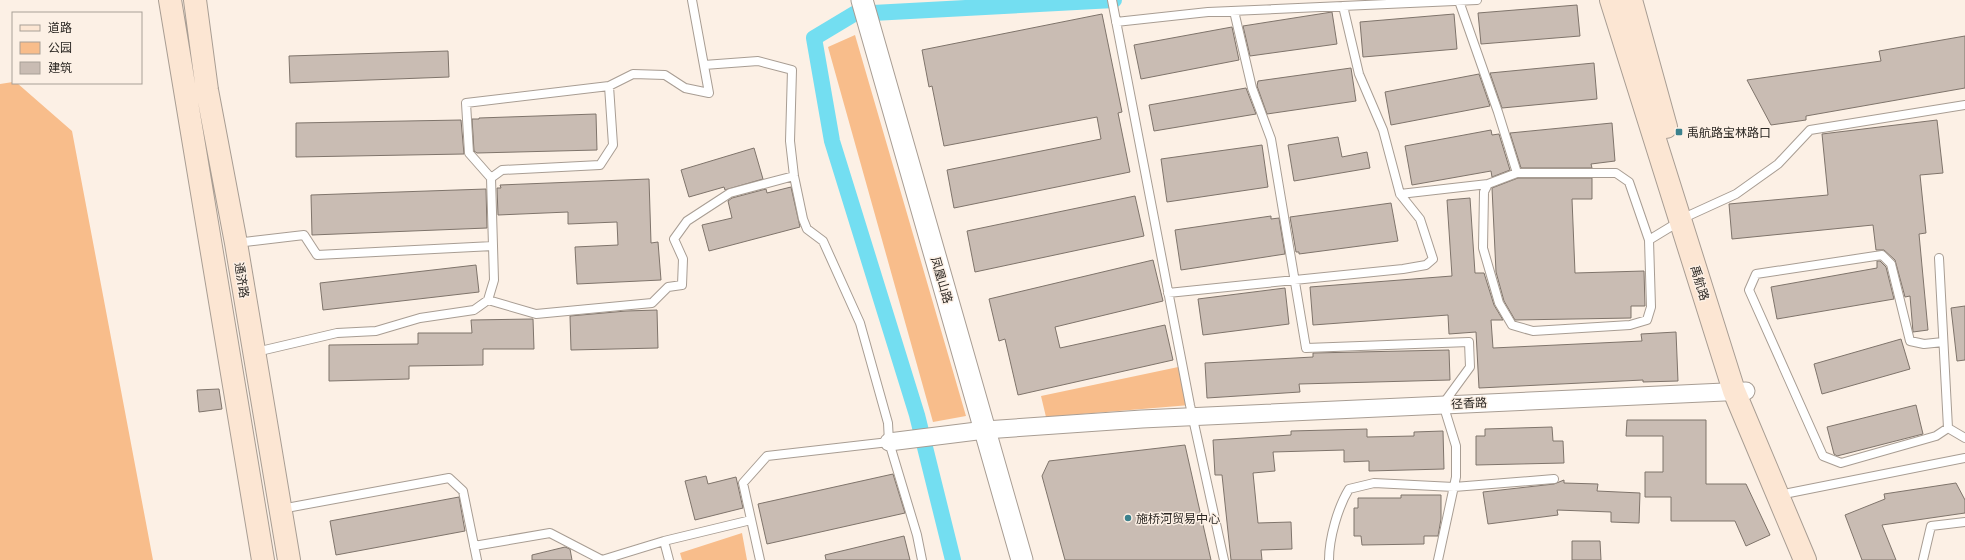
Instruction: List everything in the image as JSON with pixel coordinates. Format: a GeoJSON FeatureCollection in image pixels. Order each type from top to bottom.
{"type":"FeatureCollection","features":[{"type":"Feature","properties":{"kind":"main road","name":"通济路"},"geometry":{"type":"LineString","coordinates":[[170,0],[263,560]]}},
{"type":"Feature","properties":{"kind":"main road","name":"通济路"},"geometry":{"type":"LineString","coordinates":[[194,0],[207,90],[236,243],[253,353],[289,560]]}},
{"type":"Feature","properties":{"kind":"main road","name":"禹航路"},"geometry":{"type":"LineString","coordinates":[[1619,1],[1685,218],[1740,391],[1805,560]]}},
{"type":"Feature","properties":{"kind":"main road","name":"禹航路"},"geometry":{"type":"LineString","coordinates":[[1740,391],[1789,493],[1818,560]]}},
{"type":"Feature","properties":{"kind":"street","name":"凤凰山路"},"geometry":{"type":"LineString","coordinates":[[863,1],[1022,560]]}},
{"type":"Feature","properties":{"kind":"street","name":"径香路"},"geometry":{"type":"LineString","coordinates":[[896,441],[985,430],[1192,416],[1740,391]]}},
{"type":"Feature","properties":{"kind":"lane"},"geometry":{"type":"LineString","coordinates":[[253,353],[337,333],[376,331],[420,318],[474,310],[488,300],[494,280],[491,178],[469,153],[466,103],[609,86],[633,74],[665,75],[686,88],[709,93],[692,0]]}},
{"type":"Feature","properties":{"kind":"lane"},"geometry":{"type":"LineString","coordinates":[[1112,0],[1192,416],[1224,560]]}},
{"type":"Feature","properties":{"kind":"lane"},"geometry":{"type":"LineString","coordinates":[[1116,22],[1234,11],[1477,0]]}},
{"type":"Feature","properties":{"kind":"lane"},"geometry":{"type":"LineString","coordinates":[[1459,1],[1498,112],[1517,173]]}},
{"type":"Feature","properties":{"kind":"lane"},"geometry":{"type":"LineString","coordinates":[[1168,293],[1294,281],[1426,265],[1433,259],[1420,219],[1400,194],[1383,130],[1359,74],[1343,6]]}},
{"type":"Feature","properties":{"kind":"lane"},"geometry":{"type":"LineString","coordinates":[[1234,11],[1252,88],[1271,139],[1306,348],[1469,342],[1470,367],[1444,404],[1456,446],[1454,487],[1438,560]]}},
{"type":"Feature","properties":{"kind":"lane"},"geometry":{"type":"LineString","coordinates":[[704,65],[758,61],[792,70],[790,141],[794,176],[807,229],[823,241],[860,322],[888,423],[896,441],[922,560]]}},
{"type":"Feature","properties":{"kind":"lane"},"geometry":{"type":"LineString","coordinates":[[491,178],[502,170],[600,165],[613,145],[609,86]]}},
{"type":"Feature","properties":{"kind":"lane"},"geometry":{"type":"LineString","coordinates":[[1649,240],[1685,218],[1736,194],[1778,164],[1810,130],[1965,105]]}},
{"type":"Feature","properties":{"kind":"lane"},"geometry":{"type":"LineString","coordinates":[[1400,194],[1488,184],[1517,173],[1616,173],[1629,182],[1649,240],[1651,307],[1647,320],[1630,325],[1533,331],[1512,325],[1500,303],[1483,248],[1484,192],[1488,184]]}},
{"type":"Feature","properties":{"kind":"lane"},"geometry":{"type":"LineString","coordinates":[[488,300],[536,314],[652,304],[668,286],[682,285],[683,259],[674,239],[688,221],[730,193],[794,176]]}},
{"type":"Feature","properties":{"kind":"lane"},"geometry":{"type":"LineString","coordinates":[[236,243],[304,235],[317,255],[493,246]]}},
{"type":"Feature","properties":{"kind":"lane"},"geometry":{"type":"LineString","coordinates":[[1943,342],[1924,344],[1910,341],[1891,264],[1882,255],[1756,274],[1749,290],[1823,456],[1841,463],[1936,436],[1948,428]]}},
{"type":"Feature","properties":{"kind":"lane"},"geometry":{"type":"LineString","coordinates":[[1939,258],[1948,428]]}},
{"type":"Feature","properties":{"kind":"lane"},"geometry":{"type":"LineString","coordinates":[[1948,428],[1965,438]]}},
{"type":"Feature","properties":{"kind":"lane"},"geometry":{"type":"LineString","coordinates":[[760,560],[743,483],[767,456],[896,441]]}},
{"type":"Feature","properties":{"kind":"lane"},"geometry":{"type":"LineString","coordinates":[[1789,493],[1965,458]]}},
{"type":"Feature","properties":{"kind":"lane"},"geometry":{"type":"LineString","coordinates":[[281,509],[449,478],[463,491],[477,560]]}},
{"type":"Feature","properties":{"kind":"lane"},"geometry":{"type":"LineString","coordinates":[[1329,560],[1329,547],[1340,504],[1349,489],[1374,483],[1454,487],[1554,479]]}},
{"type":"Feature","properties":{"kind":"lane"},"geometry":{"type":"LineString","coordinates":[[474,546],[550,533],[602,560],[664,541],[751,520]]}},
{"type":"Feature","properties":{"kind":"lane"},"geometry":{"type":"LineString","coordinates":[[1922,560],[1931,526],[1965,522]]}},
{"type":"Feature","properties":{"kind":"lane"},"geometry":{"type":"LineString","coordinates":[[664,541],[668,560]]}},
{"type":"Feature","properties":{"kind":"green space"},"geometry":{"type":"Polygon","coordinates":[[[855,35],[966,416],[933,422],[828,47],[855,35]]]}},
{"type":"Feature","properties":{"kind":"green space"},"geometry":{"type":"Polygon","coordinates":[[[12,82],[12,84],[18,84],[72,131],[153,560],[0,560],[0,84],[12,82]]]}},
{"type":"Feature","properties":{"kind":"green space"},"geometry":{"type":"Polygon","coordinates":[[[1183,366],[1190,405],[1046,417],[1041,396],[1183,366]]]}},
{"type":"Feature","properties":{"kind":"green space"},"geometry":{"type":"Polygon","coordinates":[[[742,533],[747,560],[682,560],[680,553],[742,533]]]}},
{"type":"Feature","properties":{"kind":"building"},"geometry":{"type":"Polygon","coordinates":[[[1577,5],[1580,36],[1481,44],[1478,13],[1577,5]]]}},
{"type":"Feature","properties":{"kind":"building"},"geometry":{"type":"Polygon","coordinates":[[[1332,12],[1337,44],[1250,56],[1243,26],[1332,12]]]}},
{"type":"Feature","properties":{"kind":"building"},"geometry":{"type":"Polygon","coordinates":[[[1102,14],[1122,112],[1118,113],[1130,172],[954,208],[947,170],[1101,139],[1097,117],[944,146],[932,86],[929,87],[922,50],[1102,14]]]}},
{"type":"Feature","properties":{"kind":"building"},"geometry":{"type":"Polygon","coordinates":[[[1454,14],[1457,49],[1363,57],[1360,22],[1454,14]]]}},
{"type":"Feature","properties":{"kind":"building"},"geometry":{"type":"Polygon","coordinates":[[[1232,27],[1239,60],[1141,79],[1134,45],[1232,27]]]}},
{"type":"Feature","properties":{"kind":"building"},"geometry":{"type":"Polygon","coordinates":[[[1965,36],[1965,88],[1806,116],[1806,120],[1771,125],[1747,80],[1881,61],[1879,51],[1965,36]]]}},
{"type":"Feature","properties":{"kind":"building"},"geometry":{"type":"Polygon","coordinates":[[[448,51],[449,77],[290,83],[289,56],[448,51]]]}},
{"type":"Feature","properties":{"kind":"building"},"geometry":{"type":"Polygon","coordinates":[[[1594,63],[1597,99],[1502,108],[1490,73],[1594,63]]]}},
{"type":"Feature","properties":{"kind":"building"},"geometry":{"type":"Polygon","coordinates":[[[1351,68],[1356,101],[1267,114],[1257,86],[1258,81],[1351,68]]]}},
{"type":"Feature","properties":{"kind":"building"},"geometry":{"type":"Polygon","coordinates":[[[1479,74],[1490,106],[1391,125],[1385,92],[1479,74]]]}},
{"type":"Feature","properties":{"kind":"building"},"geometry":{"type":"Polygon","coordinates":[[[1246,88],[1256,114],[1154,131],[1149,105],[1246,88]]]}},
{"type":"Feature","properties":{"kind":"building"},"geometry":{"type":"Polygon","coordinates":[[[596,114],[597,150],[477,153],[474,151],[472,119],[596,114]]]}},
{"type":"Feature","properties":{"kind":"building"},"geometry":{"type":"Polygon","coordinates":[[[461,120],[464,154],[296,157],[296,123],[461,120]]]}},
{"type":"Feature","properties":{"kind":"building"},"geometry":{"type":"Polygon","coordinates":[[[1937,120],[1943,173],[1920,175],[1926,233],[1919,234],[1928,330],[1913,332],[1910,296],[1905,297],[1895,260],[1884,250],[1876,250],[1873,225],[1732,239],[1729,204],[1828,195],[1822,134],[1937,120]]]}},
{"type":"Feature","properties":{"kind":"building"},"geometry":{"type":"Polygon","coordinates":[[[1612,123],[1615,161],[1591,164],[1592,168],[1521,168],[1510,133],[1612,123]]]}},
{"type":"Feature","properties":{"kind":"building"},"geometry":{"type":"Polygon","coordinates":[[[1491,130],[1492,135],[1499,134],[1510,170],[1492,177],[1491,171],[1412,185],[1405,146],[1491,130]]]}},
{"type":"Feature","properties":{"kind":"building"},"geometry":{"type":"Polygon","coordinates":[[[1338,137],[1342,157],[1367,152],[1370,168],[1294,181],[1288,145],[1338,137]]]}},
{"type":"Feature","properties":{"kind":"building"},"geometry":{"type":"Polygon","coordinates":[[[1262,145],[1268,187],[1167,202],[1161,159],[1262,145]]]}},
{"type":"Feature","properties":{"kind":"building"},"geometry":{"type":"Polygon","coordinates":[[[754,148],[763,179],[725,190],[724,187],[689,197],[681,170],[754,148]]]}},
{"type":"Feature","properties":{"kind":"building"},"geometry":{"type":"Polygon","coordinates":[[[1518,178],[1592,178],[1592,199],[1572,199],[1575,273],[1644,271],[1645,306],[1631,306],[1631,318],[1515,320],[1504,301],[1496,272],[1492,188],[1518,178]]]}},
{"type":"Feature","properties":{"kind":"building"},"geometry":{"type":"Polygon","coordinates":[[[649,179],[651,243],[658,242],[661,280],[577,284],[575,247],[618,245],[617,222],[568,224],[568,212],[498,215],[497,188],[501,188],[500,185],[649,179]]]}},
{"type":"Feature","properties":{"kind":"building"},"geometry":{"type":"Polygon","coordinates":[[[791,187],[800,227],[709,251],[702,225],[732,218],[728,201],[732,198],[766,189],[767,193],[791,187]]]}},
{"type":"Feature","properties":{"kind":"building"},"geometry":{"type":"Polygon","coordinates":[[[486,189],[487,228],[312,235],[311,195],[486,189]]]}},
{"type":"Feature","properties":{"kind":"building"},"geometry":{"type":"Polygon","coordinates":[[[1135,196],[1144,236],[975,272],[967,231],[1135,196]]]}},
{"type":"Feature","properties":{"kind":"building"},"geometry":{"type":"Polygon","coordinates":[[[1470,198],[1475,273],[1484,273],[1494,305],[1503,320],[1491,320],[1493,348],[1642,341],[1641,334],[1676,332],[1678,381],[1643,382],[1643,380],[1479,388],[1476,332],[1449,334],[1448,315],[1313,325],[1310,287],[1452,276],[1447,200],[1470,198]]]}},
{"type":"Feature","properties":{"kind":"building"},"geometry":{"type":"Polygon","coordinates":[[[1391,203],[1398,241],[1299,254],[1299,252],[1296,252],[1290,217],[1391,203]]]}},
{"type":"Feature","properties":{"kind":"building"},"geometry":{"type":"Polygon","coordinates":[[[1271,216],[1271,219],[1279,218],[1285,254],[1181,270],[1175,230],[1271,216]]]}},
{"type":"Feature","properties":{"kind":"building"},"geometry":{"type":"Polygon","coordinates":[[[1153,260],[1163,301],[1055,327],[1060,348],[1165,325],[1173,360],[1018,395],[1005,339],[999,341],[989,299],[1153,260]]]}},
{"type":"Feature","properties":{"kind":"building"},"geometry":{"type":"Polygon","coordinates":[[[1877,261],[1880,261],[1886,267],[1894,299],[1777,319],[1771,287],[1877,268],[1877,261]]]}},
{"type":"Feature","properties":{"kind":"building"},"geometry":{"type":"Polygon","coordinates":[[[476,265],[479,292],[323,310],[320,283],[476,265]]]}},
{"type":"Feature","properties":{"kind":"building"},"geometry":{"type":"Polygon","coordinates":[[[1285,288],[1289,324],[1203,335],[1198,299],[1285,288]]]}},
{"type":"Feature","properties":{"kind":"building"},"geometry":{"type":"Polygon","coordinates":[[[1965,306],[1965,360],[1957,361],[1951,308],[1965,306]]]}},
{"type":"Feature","properties":{"kind":"building"},"geometry":{"type":"Polygon","coordinates":[[[657,310],[658,348],[571,350],[570,316],[657,310]]]}},
{"type":"Feature","properties":{"kind":"building"},"geometry":{"type":"Polygon","coordinates":[[[533,319],[534,349],[483,349],[483,365],[409,366],[409,379],[329,381],[329,345],[418,344],[418,333],[472,333],[471,320],[533,319]]]}},
{"type":"Feature","properties":{"kind":"building"},"geometry":{"type":"Polygon","coordinates":[[[1901,339],[1910,369],[1822,394],[1814,364],[1901,339]]]}},
{"type":"Feature","properties":{"kind":"building"},"geometry":{"type":"Polygon","coordinates":[[[1449,350],[1450,380],[1299,384],[1300,392],[1207,398],[1205,363],[1313,357],[1313,353],[1449,350]]]}},
{"type":"Feature","properties":{"kind":"building"},"geometry":{"type":"Polygon","coordinates":[[[219,389],[222,409],[199,412],[197,390],[219,389]]]}},
{"type":"Feature","properties":{"kind":"building"},"geometry":{"type":"Polygon","coordinates":[[[1916,405],[1923,434],[1837,456],[1834,454],[1827,427],[1916,405]]]}},
{"type":"Feature","properties":{"kind":"building"},"geometry":{"type":"Polygon","coordinates":[[[1627,420],[1706,420],[1706,484],[1746,484],[1770,535],[1746,546],[1735,521],[1671,521],[1671,497],[1645,497],[1645,472],[1663,472],[1663,436],[1626,436],[1627,420]]]}},
{"type":"Feature","properties":{"kind":"building"},"geometry":{"type":"Polygon","coordinates":[[[1552,427],[1553,441],[1563,441],[1564,463],[1476,465],[1476,436],[1485,436],[1485,429],[1552,427]]]}},
{"type":"Feature","properties":{"kind":"building"},"geometry":{"type":"Polygon","coordinates":[[[1367,429],[1367,437],[1414,436],[1414,432],[1443,431],[1444,469],[1369,471],[1369,461],[1344,462],[1344,450],[1273,452],[1275,471],[1253,473],[1258,523],[1291,522],[1292,549],[1261,550],[1262,560],[1231,560],[1222,475],[1215,475],[1213,440],[1291,435],[1291,431],[1367,429]]]}},
{"type":"Feature","properties":{"kind":"building","name":"施桥河贸易中心"},"geometry":{"type":"Polygon","coordinates":[[[1185,445],[1211,560],[1065,560],[1042,476],[1049,461],[1185,445]]]}},
{"type":"Feature","properties":{"kind":"building"},"geometry":{"type":"Polygon","coordinates":[[[893,474],[905,513],[767,544],[758,504],[893,474]]]}},
{"type":"Feature","properties":{"kind":"building"},"geometry":{"type":"Polygon","coordinates":[[[706,476],[708,484],[736,477],[743,508],[695,520],[685,481],[706,476]]]}},
{"type":"Feature","properties":{"kind":"building"},"geometry":{"type":"Polygon","coordinates":[[[1564,480],[1564,483],[1598,484],[1597,491],[1640,493],[1639,523],[1611,522],[1611,512],[1557,510],[1558,515],[1488,524],[1483,492],[1554,484],[1564,480]]]}},
{"type":"Feature","properties":{"kind":"building"},"geometry":{"type":"Polygon","coordinates":[[[1956,483],[1965,500],[1965,513],[1882,525],[1896,560],[1862,560],[1845,515],[1885,499],[1884,494],[1956,483]]]}},
{"type":"Feature","properties":{"kind":"building"},"geometry":{"type":"Polygon","coordinates":[[[1401,495],[1441,495],[1441,519],[1438,536],[1424,536],[1424,544],[1362,545],[1361,536],[1354,536],[1354,508],[1358,508],[1358,498],[1401,498],[1401,495]]]}},
{"type":"Feature","properties":{"kind":"building"},"geometry":{"type":"Polygon","coordinates":[[[459,497],[465,531],[336,555],[330,521],[459,497]]]}},
{"type":"Feature","properties":{"kind":"building"},"geometry":{"type":"Polygon","coordinates":[[[904,536],[910,560],[826,560],[825,555],[904,536]]]}},
{"type":"Feature","properties":{"kind":"building"},"geometry":{"type":"Polygon","coordinates":[[[1572,541],[1600,541],[1601,560],[1572,560],[1572,541]]]}},
{"type":"Feature","properties":{"kind":"building"},"geometry":{"type":"Polygon","coordinates":[[[565,547],[570,549],[572,560],[532,560],[532,555],[565,547]]]}},
{"type":"Feature","properties":{"kind":"waterway"},"geometry":{"type":"LineString","coordinates":[[953,560],[917,415],[832,141],[814,38],[854,14],[1114,0]]}},
{"type":"Feature","properties":{"kind":"place","name":"禹航路宝林路口"},"geometry":{"type":"Point","coordinates":[1679,132]}},
{"type":"Feature","properties":{"kind":"place","name":"施桥河贸易中心"},"geometry":{"type":"Point","coordinates":[1128,518]}}]}
